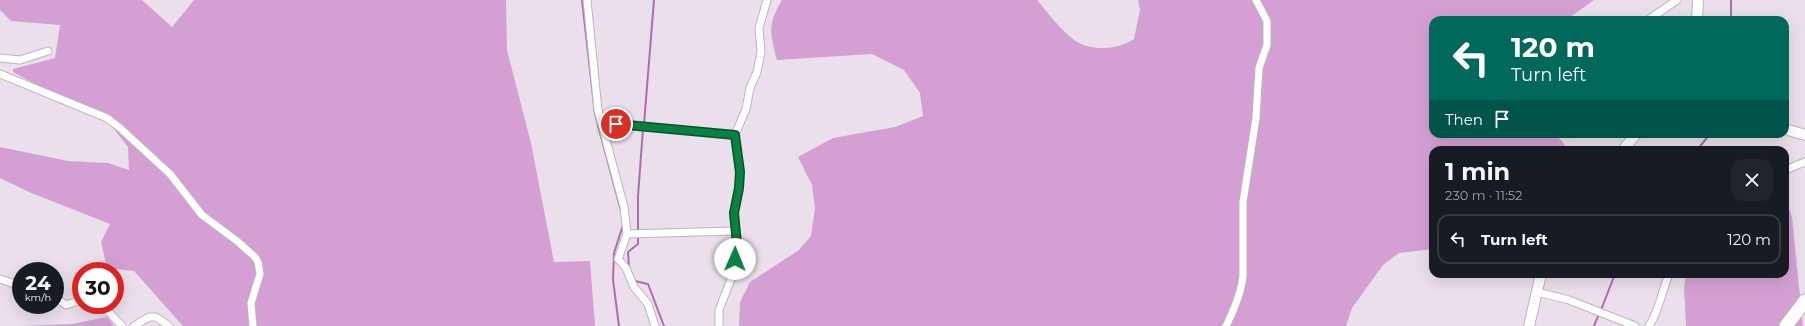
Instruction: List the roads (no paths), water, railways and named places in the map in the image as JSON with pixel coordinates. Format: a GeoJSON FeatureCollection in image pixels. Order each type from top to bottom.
{"type":"FeatureCollection","features":[{"type":"Feature","properties":{"kind":"highway"},"geometry":{"type":"LineString","coordinates":[[1786,326],[1805,301]]}},
{"type":"Feature","properties":{"kind":"highway"},"geometry":{"type":"LineString","coordinates":[[1794,326],[1805,312]]}},
{"type":"Feature","properties":{"kind":"main road"},"geometry":{"type":"LineString","coordinates":[[1697,16],[1698,0]]}},
{"type":"Feature","properties":{"kind":"main road"},"geometry":{"type":"LineString","coordinates":[[1789,130],[1805,135]]}},
{"type":"Feature","properties":{"kind":"main road"},"geometry":{"type":"LineString","coordinates":[[1626,146],[1633,138]]}},
{"type":"Feature","properties":{"kind":"main road"},"geometry":{"type":"LineString","coordinates":[[1529,326],[1540,278]]}},
{"type":"Feature","properties":{"kind":"street"},"geometry":{"type":"LineString","coordinates":[[587,0],[592,64],[601,122],[624,207],[627,234],[618,260],[626,268],[634,288],[648,304],[655,326]]}},
{"type":"Feature","properties":{"kind":"street"},"geometry":{"type":"LineString","coordinates":[[719,326],[719,310],[733,274],[737,244],[734,231],[734,213],[739,188],[740,172],[735,135],[746,110],[750,88],[757,72],[761,52],[759,28],[767,0]]}},
{"type":"Feature","properties":{"kind":"street"},"geometry":{"type":"LineString","coordinates":[[1226,326],[1242,286],[1244,276],[1243,202],[1256,118],[1258,68],[1268,45],[1268,21],[1256,0]]}},
{"type":"Feature","properties":{"kind":"street"},"geometry":{"type":"LineString","coordinates":[[1652,16],[1666,3],[1677,0]]}},
{"type":"Feature","properties":{"kind":"street"},"geometry":{"type":"LineString","coordinates":[[0,58],[20,60],[48,51]]}},
{"type":"Feature","properties":{"kind":"street"},"geometry":{"type":"LineString","coordinates":[[0,74],[107,118],[170,174],[202,215],[238,241],[258,262],[260,274],[251,303],[253,326]]}},
{"type":"Feature","properties":{"kind":"street"},"geometry":{"type":"LineString","coordinates":[[601,122],[735,135]]}},
{"type":"Feature","properties":{"kind":"street"},"geometry":{"type":"LineString","coordinates":[[1789,168],[1805,162]]}},
{"type":"Feature","properties":{"kind":"street"},"geometry":{"type":"LineString","coordinates":[[627,234],[734,231]]}},
{"type":"Feature","properties":{"kind":"street"},"geometry":{"type":"LineString","coordinates":[[1649,326],[1654,318],[1659,300],[1668,278]]}},
{"type":"Feature","properties":{"kind":"street"},"geometry":{"type":"LineString","coordinates":[[0,279],[12,283]]}},
{"type":"Feature","properties":{"kind":"street"},"geometry":{"type":"LineString","coordinates":[[1537,292],[1569,300],[1635,326]]}},
{"type":"Feature","properties":{"kind":"street"},"geometry":{"type":"LineString","coordinates":[[111,314],[122,326]]}},
{"type":"Feature","properties":{"kind":"street"},"geometry":{"type":"LineString","coordinates":[[134,326],[149,317],[156,317],[169,326]]}},
{"type":"Feature","properties":{"kind":"waterway"},"geometry":{"type":"LineString","coordinates":[[582,0],[595,114],[621,211]]}},
{"type":"Feature","properties":{"kind":"waterway"},"geometry":{"type":"LineString","coordinates":[[644,124],[654,0]]}},
{"type":"Feature","properties":{"kind":"waterway"},"geometry":{"type":"LineString","coordinates":[[1731,0],[1731,16]]}},
{"type":"Feature","properties":{"kind":"waterway"},"geometry":{"type":"LineString","coordinates":[[629,267],[628,252],[638,244],[638,196],[643,129]]}},
{"type":"Feature","properties":{"kind":"waterway"},"geometry":{"type":"LineString","coordinates":[[1700,146],[1707,138]]}},
{"type":"Feature","properties":{"kind":"waterway"},"geometry":{"type":"LineString","coordinates":[[619,326],[613,280],[614,253],[623,225]]}},
{"type":"Feature","properties":{"kind":"waterway"},"geometry":{"type":"LineString","coordinates":[[1601,310],[1613,278]]}},
{"type":"Feature","properties":{"kind":"waterway"},"geometry":{"type":"LineString","coordinates":[[634,279],[635,281],[648,284],[664,326]]}},
{"type":"Feature","properties":{"kind":"waterway"},"geometry":{"type":"LineString","coordinates":[[1594,326],[1599,314]]}}]}
